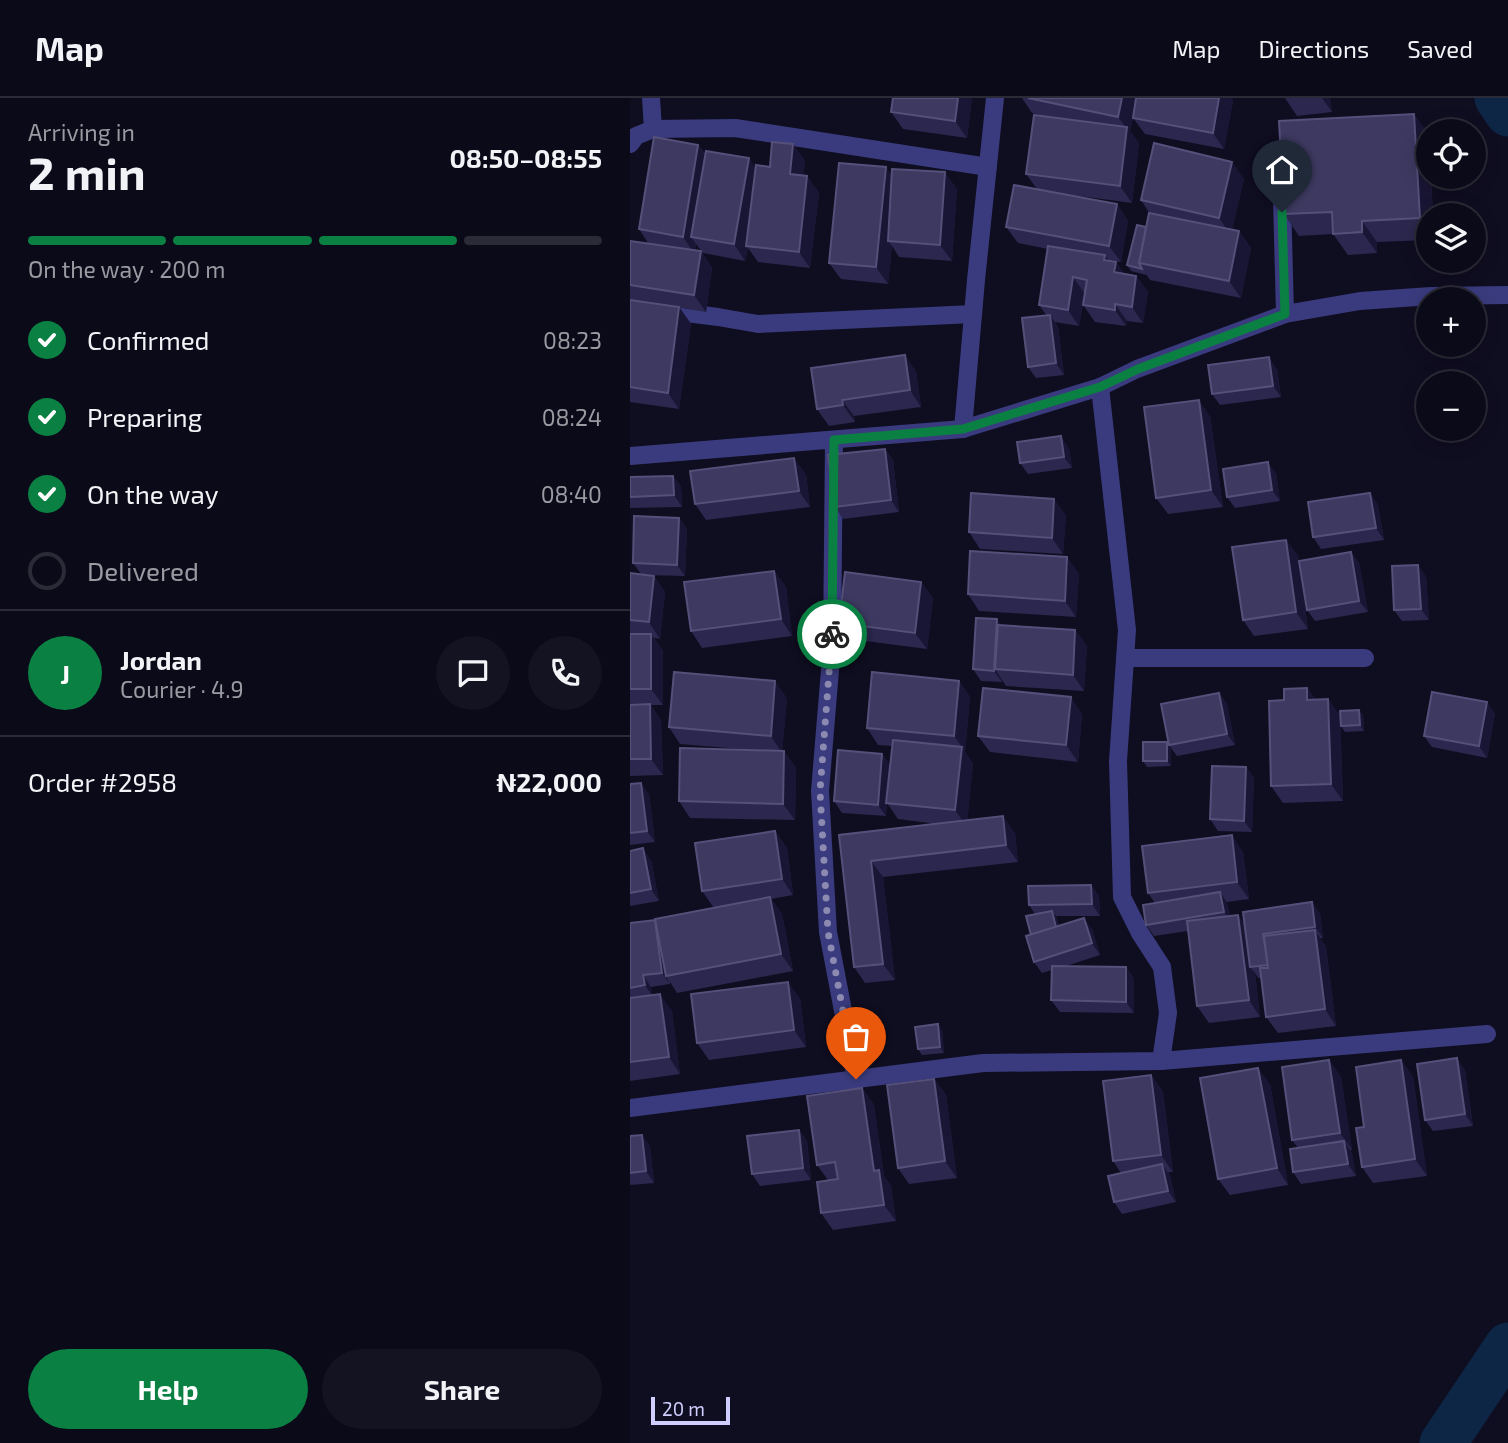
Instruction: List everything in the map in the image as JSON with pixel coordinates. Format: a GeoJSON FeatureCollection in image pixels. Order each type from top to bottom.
{"type":"FeatureCollection","features":[{"type":"Feature","properties":{"kind":"street"},"geometry":{"type":"LineString","coordinates":[[651,98],[653,129]]}},
{"type":"Feature","properties":{"kind":"street"},"geometry":{"type":"LineString","coordinates":[[963,429],[995,98]]}},
{"type":"Feature","properties":{"kind":"street"},"geometry":{"type":"LineString","coordinates":[[630,144],[636,136],[653,129],[735,128],[988,167]]}},
{"type":"Feature","properties":{"kind":"street"},"geometry":{"type":"LineString","coordinates":[[1281,160],[1285,314]]}},
{"type":"Feature","properties":{"kind":"street"},"geometry":{"type":"LineString","coordinates":[[630,456],[963,429],[1100,387],[1138,369],[1285,314],[1372,300],[1508,295]]}},
{"type":"Feature","properties":{"kind":"street"},"geometry":{"type":"LineString","coordinates":[[630,306],[758,324],[973,314]]}},
{"type":"Feature","properties":{"kind":"street"},"geometry":{"type":"LineString","coordinates":[[1100,387],[1127,630],[1118,761],[1122,897],[1140,933],[1162,967],[1168,1013],[1161,1061]]}},
{"type":"Feature","properties":{"kind":"street"},"geometry":{"type":"LineString","coordinates":[[834,440],[832,646],[820,791],[828,932],[856,1079]]}},
{"type":"Feature","properties":{"kind":"street"},"geometry":{"type":"LineString","coordinates":[[1125,658],[1365,658]]}},
{"type":"Feature","properties":{"kind":"street"},"geometry":{"type":"LineString","coordinates":[[630,1108],[983,1063],[1161,1061],[1487,1034]]}},
{"type":"Feature","properties":{"kind":"building"},"geometry":{"type":"Polygon","coordinates":[[[893,98],[958,98],[955,121],[891,112],[893,98]]]}},
{"type":"Feature","properties":{"kind":"building"},"geometry":{"type":"Polygon","coordinates":[[[1028,98],[1122,98],[1118,117],[1028,98]]]}},
{"type":"Feature","properties":{"kind":"building"},"geometry":{"type":"Polygon","coordinates":[[[1136,98],[1219,98],[1213,133],[1133,118],[1136,98]]]}},
{"type":"Feature","properties":{"kind":"building"},"geometry":{"type":"Polygon","coordinates":[[[1414,114],[1416,189],[1418,189],[1419,203],[1416,203],[1416,218],[1362,221],[1362,232],[1333,234],[1332,212],[1284,214],[1279,121],[1414,114]]]}},
{"type":"Feature","properties":{"kind":"building"},"geometry":{"type":"Polygon","coordinates":[[[1034,115],[1127,127],[1120,186],[1026,174],[1034,115]]]}},
{"type":"Feature","properties":{"kind":"building"},"geometry":{"type":"Polygon","coordinates":[[[654,137],[698,145],[683,237],[639,229],[654,137]]]}},
{"type":"Feature","properties":{"kind":"building"},"geometry":{"type":"Polygon","coordinates":[[[772,142],[793,144],[790,174],[807,176],[799,252],[746,246],[756,165],[770,167],[772,142]]]}},
{"type":"Feature","properties":{"kind":"building"},"geometry":{"type":"Polygon","coordinates":[[[1154,143],[1232,162],[1219,218],[1141,200],[1154,143]]]}},
{"type":"Feature","properties":{"kind":"building"},"geometry":{"type":"Polygon","coordinates":[[[706,151],[749,158],[734,244],[691,237],[706,151]]]}},
{"type":"Feature","properties":{"kind":"building"},"geometry":{"type":"Polygon","coordinates":[[[839,163],[886,167],[876,267],[829,263],[839,163]]]}},
{"type":"Feature","properties":{"kind":"building"},"geometry":{"type":"Polygon","coordinates":[[[892,169],[945,172],[940,245],[888,241],[892,169]]]}},
{"type":"Feature","properties":{"kind":"building"},"geometry":{"type":"Polygon","coordinates":[[[1014,185],[1117,204],[1109,246],[1006,227],[1014,185]]]}},
{"type":"Feature","properties":{"kind":"building"},"geometry":{"type":"Polygon","coordinates":[[[1149,213],[1239,231],[1229,281],[1139,263],[1149,213]]]}},
{"type":"Feature","properties":{"kind":"building"},"geometry":{"type":"Polygon","coordinates":[[[1137,225],[1146,227],[1139,263],[1142,269],[1127,265],[1137,225]]]}},
{"type":"Feature","properties":{"kind":"building"},"geometry":{"type":"Polygon","coordinates":[[[630,241],[701,251],[694,295],[630,285],[630,241]]]}},
{"type":"Feature","properties":{"kind":"building"},"geometry":{"type":"Polygon","coordinates":[[[1048,246],[1105,255],[1104,260],[1116,262],[1114,272],[1136,276],[1132,307],[1115,304],[1115,310],[1083,305],[1087,280],[1073,277],[1068,310],[1039,305],[1048,246]]]}},
{"type":"Feature","properties":{"kind":"building"},"geometry":{"type":"Polygon","coordinates":[[[630,300],[679,307],[668,393],[630,387],[630,300]]]}},
{"type":"Feature","properties":{"kind":"building"},"geometry":{"type":"Polygon","coordinates":[[[1050,315],[1056,363],[1028,367],[1022,318],[1050,315]]]}},
{"type":"Feature","properties":{"kind":"building"},"geometry":{"type":"Polygon","coordinates":[[[905,355],[910,390],[842,400],[843,405],[817,409],[811,368],[905,355]]]}},
{"type":"Feature","properties":{"kind":"building"},"geometry":{"type":"Polygon","coordinates":[[[1269,357],[1273,386],[1212,394],[1208,365],[1269,357]]]}},
{"type":"Feature","properties":{"kind":"building"},"geometry":{"type":"Polygon","coordinates":[[[1199,400],[1211,490],[1156,498],[1144,407],[1199,400]]]}},
{"type":"Feature","properties":{"kind":"building"},"geometry":{"type":"Polygon","coordinates":[[[1061,436],[1064,457],[1020,463],[1017,442],[1061,436]]]}},
{"type":"Feature","properties":{"kind":"building"},"geometry":{"type":"Polygon","coordinates":[[[885,449],[891,500],[835,507],[828,455],[885,449]]]}},
{"type":"Feature","properties":{"kind":"building"},"geometry":{"type":"Polygon","coordinates":[[[794,458],[799,491],[695,504],[690,471],[794,458]]]}},
{"type":"Feature","properties":{"kind":"building"},"geometry":{"type":"Polygon","coordinates":[[[1268,462],[1272,490],[1227,497],[1223,469],[1268,462]]]}},
{"type":"Feature","properties":{"kind":"building"},"geometry":{"type":"Polygon","coordinates":[[[673,476],[674,495],[630,497],[630,477],[673,476]]]}},
{"type":"Feature","properties":{"kind":"building"},"geometry":{"type":"Polygon","coordinates":[[[971,493],[1054,499],[1052,538],[969,532],[971,493]]]}},
{"type":"Feature","properties":{"kind":"building"},"geometry":{"type":"Polygon","coordinates":[[[1370,493],[1376,528],[1313,537],[1308,502],[1370,493]]]}},
{"type":"Feature","properties":{"kind":"building"},"geometry":{"type":"Polygon","coordinates":[[[634,516],[679,518],[677,565],[633,563],[634,516]]]}},
{"type":"Feature","properties":{"kind":"building"},"geometry":{"type":"Polygon","coordinates":[[[1286,540],[1296,612],[1243,620],[1232,547],[1286,540]]]}},
{"type":"Feature","properties":{"kind":"building"},"geometry":{"type":"Polygon","coordinates":[[[970,551],[1067,557],[1065,601],[968,594],[970,551]]]}},
{"type":"Feature","properties":{"kind":"building"},"geometry":{"type":"Polygon","coordinates":[[[1351,552],[1359,601],[1307,610],[1299,561],[1351,552]]]}},
{"type":"Feature","properties":{"kind":"building"},"geometry":{"type":"Polygon","coordinates":[[[1418,565],[1421,609],[1394,610],[1392,566],[1418,565]]]}},
{"type":"Feature","properties":{"kind":"building"},"geometry":{"type":"Polygon","coordinates":[[[774,571],[781,619],[691,631],[684,582],[774,571]]]}},
{"type":"Feature","properties":{"kind":"building"},"geometry":{"type":"Polygon","coordinates":[[[845,572],[921,582],[915,633],[839,623],[845,572]]]}},
{"type":"Feature","properties":{"kind":"building"},"geometry":{"type":"Polygon","coordinates":[[[630,573],[654,576],[649,622],[630,620],[630,573]]]}},
{"type":"Feature","properties":{"kind":"building"},"geometry":{"type":"Polygon","coordinates":[[[976,618],[997,619],[994,671],[973,669],[976,618]]]}},
{"type":"Feature","properties":{"kind":"building"},"geometry":{"type":"Polygon","coordinates":[[[998,625],[1075,630],[1073,675],[995,669],[998,625]]]}},
{"type":"Feature","properties":{"kind":"building"},"geometry":{"type":"Polygon","coordinates":[[[630,634],[651,634],[651,689],[630,689],[630,634]]]}},
{"type":"Feature","properties":{"kind":"building"},"geometry":{"type":"Polygon","coordinates":[[[674,672],[775,681],[771,736],[669,727],[674,672]]]}},
{"type":"Feature","properties":{"kind":"building"},"geometry":{"type":"Polygon","coordinates":[[[872,672],[959,681],[954,736],[867,728],[872,672]]]}},
{"type":"Feature","properties":{"kind":"building"},"geometry":{"type":"Polygon","coordinates":[[[983,688],[1071,697],[1066,745],[978,736],[983,688]]]}},
{"type":"Feature","properties":{"kind":"building"},"geometry":{"type":"Polygon","coordinates":[[[1307,688],[1307,700],[1328,699],[1331,784],[1271,786],[1269,701],[1284,700],[1284,689],[1307,688]]]}},
{"type":"Feature","properties":{"kind":"building"},"geometry":{"type":"Polygon","coordinates":[[[1432,692],[1487,702],[1479,746],[1424,736],[1432,692]]]}},
{"type":"Feature","properties":{"kind":"building"},"geometry":{"type":"Polygon","coordinates":[[[1219,693],[1227,734],[1169,745],[1161,704],[1219,693]]]}},
{"type":"Feature","properties":{"kind":"building"},"geometry":{"type":"Polygon","coordinates":[[[650,704],[651,759],[630,759],[630,705],[650,704]]]}},
{"type":"Feature","properties":{"kind":"building"},"geometry":{"type":"Polygon","coordinates":[[[1359,710],[1360,725],[1341,726],[1340,711],[1359,710]]]}},
{"type":"Feature","properties":{"kind":"building"},"geometry":{"type":"Polygon","coordinates":[[[893,740],[962,747],[955,810],[886,803],[893,740]]]}},
{"type":"Feature","properties":{"kind":"building"},"geometry":{"type":"Polygon","coordinates":[[[1143,742],[1167,742],[1167,761],[1143,761],[1143,742]]]}},
{"type":"Feature","properties":{"kind":"building"},"geometry":{"type":"Polygon","coordinates":[[[680,748],[784,751],[783,804],[679,801],[680,748]]]}},
{"type":"Feature","properties":{"kind":"building"},"geometry":{"type":"Polygon","coordinates":[[[838,750],[882,754],[878,805],[834,801],[838,750]]]}},
{"type":"Feature","properties":{"kind":"building"},"geometry":{"type":"Polygon","coordinates":[[[1212,766],[1246,767],[1244,821],[1210,819],[1212,766]]]}},
{"type":"Feature","properties":{"kind":"building"},"geometry":{"type":"Polygon","coordinates":[[[641,783],[647,831],[630,833],[630,784],[641,783]]]}},
{"type":"Feature","properties":{"kind":"building"},"geometry":{"type":"Polygon","coordinates":[[[1003,816],[1006,845],[871,861],[883,964],[854,967],[839,835],[1003,816]]]}},
{"type":"Feature","properties":{"kind":"building"},"geometry":{"type":"Polygon","coordinates":[[[775,831],[782,879],[702,891],[695,843],[775,831]]]}},
{"type":"Feature","properties":{"kind":"building"},"geometry":{"type":"Polygon","coordinates":[[[1232,835],[1237,882],[1148,893],[1142,846],[1232,835]]]}},
{"type":"Feature","properties":{"kind":"building"},"geometry":{"type":"Polygon","coordinates":[[[643,848],[651,889],[630,893],[630,851],[643,848]]]}},
{"type":"Feature","properties":{"kind":"building"},"geometry":{"type":"Polygon","coordinates":[[[1091,885],[1092,904],[1029,905],[1028,886],[1091,885]]]}},
{"type":"Feature","properties":{"kind":"building"},"geometry":{"type":"Polygon","coordinates":[[[1220,892],[1224,912],[1146,925],[1143,905],[1220,892]]]}},
{"type":"Feature","properties":{"kind":"building"},"geometry":{"type":"Polygon","coordinates":[[[770,897],[781,954],[666,976],[655,919],[770,897]]]}},
{"type":"Feature","properties":{"kind":"building"},"geometry":{"type":"Polygon","coordinates":[[[1312,902],[1315,927],[1263,934],[1268,965],[1250,967],[1243,912],[1312,902]]]}},
{"type":"Feature","properties":{"kind":"building"},"geometry":{"type":"Polygon","coordinates":[[[1052,911],[1056,927],[1031,935],[1026,916],[1052,911]]]}},
{"type":"Feature","properties":{"kind":"building"},"geometry":{"type":"Polygon","coordinates":[[[1238,915],[1249,1000],[1197,1006],[1187,921],[1238,915]]]}},
{"type":"Feature","properties":{"kind":"building"},"geometry":{"type":"Polygon","coordinates":[[[1084,918],[1092,943],[1034,962],[1026,936],[1084,918]]]}},
{"type":"Feature","properties":{"kind":"building"},"geometry":{"type":"Polygon","coordinates":[[[655,920],[662,973],[643,975],[645,985],[630,988],[630,923],[655,920]]]}},
{"type":"Feature","properties":{"kind":"building"},"geometry":{"type":"Polygon","coordinates":[[[1315,930],[1325,1009],[1266,1017],[1260,968],[1268,968],[1264,936],[1315,930]]]}},
{"type":"Feature","properties":{"kind":"building"},"geometry":{"type":"Polygon","coordinates":[[[1052,966],[1126,967],[1126,1002],[1051,1000],[1052,966]]]}},
{"type":"Feature","properties":{"kind":"building"},"geometry":{"type":"Polygon","coordinates":[[[788,982],[794,1030],[697,1043],[691,994],[788,982]]]}},
{"type":"Feature","properties":{"kind":"building"},"geometry":{"type":"Polygon","coordinates":[[[660,994],[669,1057],[630,1062],[630,998],[660,994]]]}},
{"type":"Feature","properties":{"kind":"building"},"geometry":{"type":"Polygon","coordinates":[[[938,1024],[940,1047],[918,1049],[915,1027],[938,1024]]]}},
{"type":"Feature","properties":{"kind":"building"},"geometry":{"type":"Polygon","coordinates":[[[1457,1058],[1465,1114],[1425,1120],[1417,1064],[1457,1058]]]}},
{"type":"Feature","properties":{"kind":"building"},"geometry":{"type":"Polygon","coordinates":[[[1329,1060],[1340,1133],[1292,1140],[1282,1067],[1329,1060]]]}},
{"type":"Feature","properties":{"kind":"building"},"geometry":{"type":"Polygon","coordinates":[[[1401,1060],[1415,1159],[1362,1167],[1356,1128],[1364,1127],[1356,1067],[1401,1060]]]}},
{"type":"Feature","properties":{"kind":"building"},"geometry":{"type":"Polygon","coordinates":[[[1258,1068],[1277,1168],[1218,1179],[1200,1078],[1258,1068]]]}},
{"type":"Feature","properties":{"kind":"building"},"geometry":{"type":"Polygon","coordinates":[[[1151,1075],[1161,1155],[1113,1161],[1103,1081],[1151,1075]]]}},
{"type":"Feature","properties":{"kind":"building"},"geometry":{"type":"Polygon","coordinates":[[[934,1079],[945,1161],[898,1168],[887,1085],[934,1079]]]}},
{"type":"Feature","properties":{"kind":"building"},"geometry":{"type":"Polygon","coordinates":[[[862,1088],[874,1171],[879,1170],[884,1205],[821,1213],[817,1182],[838,1179],[835,1162],[817,1165],[807,1096],[862,1088]]]}},
{"type":"Feature","properties":{"kind":"building"},"geometry":{"type":"Polygon","coordinates":[[[799,1130],[803,1168],[752,1174],[747,1136],[799,1130]]]}},
{"type":"Feature","properties":{"kind":"building"},"geometry":{"type":"Polygon","coordinates":[[[642,1135],[646,1171],[630,1173],[630,1136],[642,1135]]]}},
{"type":"Feature","properties":{"kind":"building"},"geometry":{"type":"Polygon","coordinates":[[[1344,1141],[1348,1164],[1293,1172],[1290,1149],[1344,1141]]]}},
{"type":"Feature","properties":{"kind":"building"},"geometry":{"type":"Polygon","coordinates":[[[1162,1164],[1168,1191],[1114,1202],[1108,1176],[1162,1164]]]}},
{"type":"Feature","properties":{"kind":"waterway"},"geometry":{"type":"LineString","coordinates":[[1498,98],[1508,113]]}},
{"type":"Feature","properties":{"kind":"waterway"},"geometry":{"type":"LineString","coordinates":[[1443,1443],[1508,1346]]}},
{"type":"Feature","properties":{"kind":"way so far"},"geometry":{"type":"LineString","coordinates":[[832,634],[820,791],[828,932],[856,1079]]}},
{"type":"Feature","properties":{"kind":"route"},"geometry":{"type":"LineString","coordinates":[[832,634],[834,440],[963,429],[1100,387],[1138,369],[1285,314],[1282,212]]}}]}
